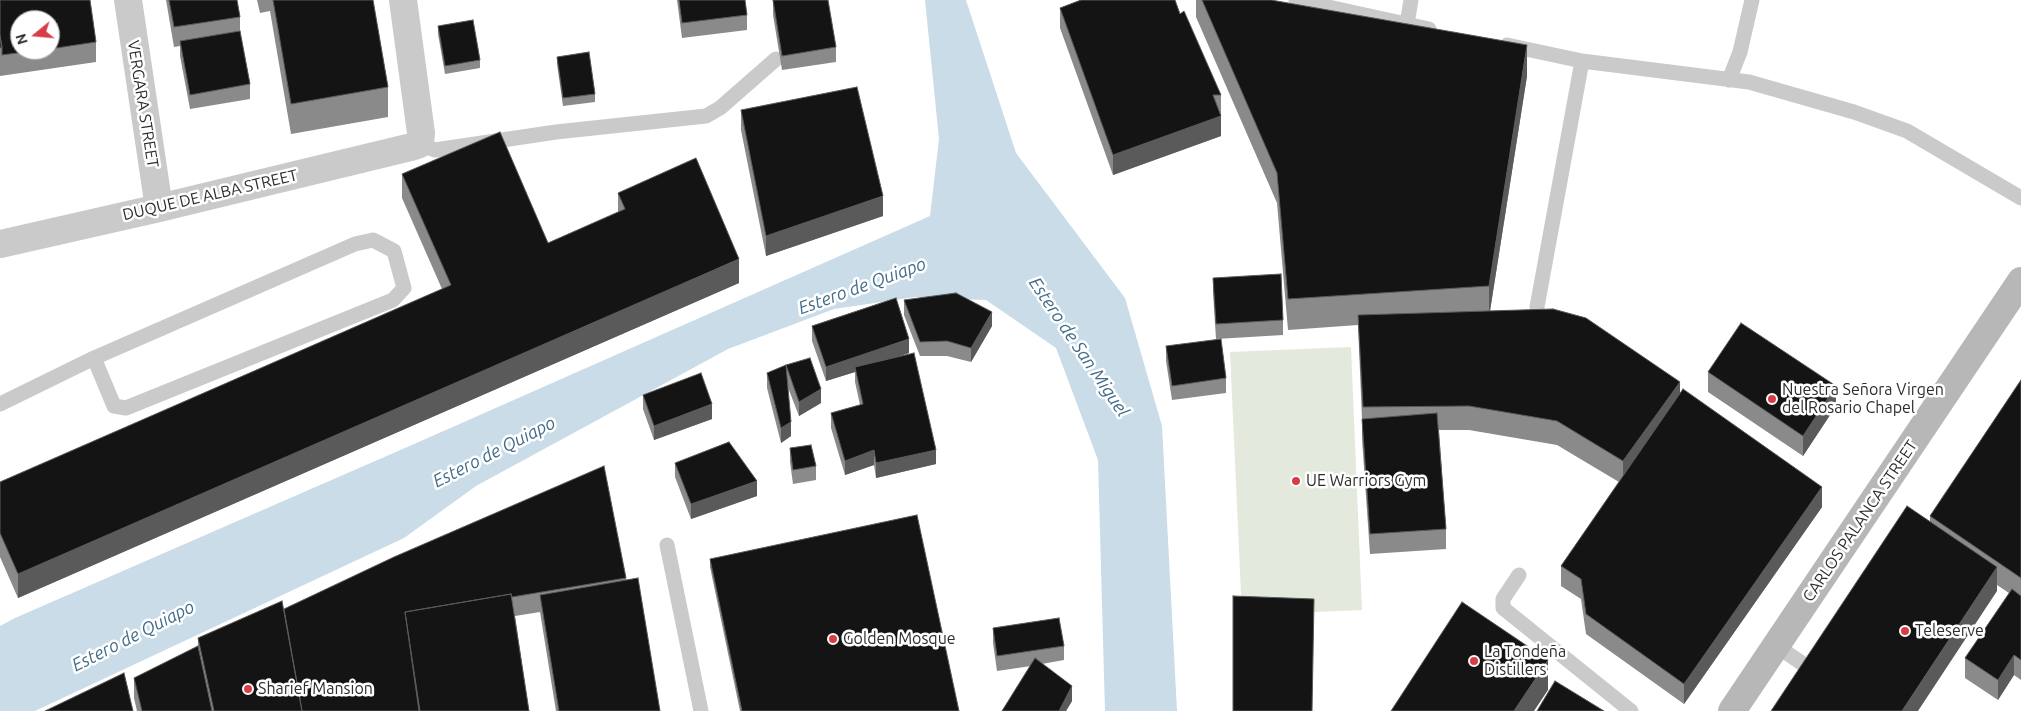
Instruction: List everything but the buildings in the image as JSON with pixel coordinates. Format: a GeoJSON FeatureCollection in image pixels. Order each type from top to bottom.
{"type":"FeatureCollection","features":[{"type":"Feature","properties":{"kind":"street","name":"VERGARA STREET"},"geometry":{"type":"LineString","coordinates":[[128,0],[159,208]]}},
{"type":"Feature","properties":{"kind":"street"},"geometry":{"type":"LineString","coordinates":[[403,0],[421,133],[420,144]]}},
{"type":"Feature","properties":{"kind":"street","name":"DUQUE DE ALBA STREET"},"geometry":{"type":"LineString","coordinates":[[0,244],[159,208],[420,144]]}},
{"type":"Feature","properties":{"kind":"street","name":"CARLOS PALANCA STREET"},"geometry":{"type":"LineString","coordinates":[[1732,711],[2021,281]]}},
{"type":"Feature","properties":{"kind":"lane"},"geometry":{"type":"LineString","coordinates":[[1296,0],[1446,32]]}},
{"type":"Feature","properties":{"kind":"lane"},"geometry":{"type":"LineString","coordinates":[[1407,24],[1411,0]]}},
{"type":"Feature","properties":{"kind":"lane"},"geometry":{"type":"LineString","coordinates":[[1729,80],[1740,52],[1752,0]]}},
{"type":"Feature","properties":{"kind":"lane"},"geometry":{"type":"LineString","coordinates":[[1494,43],[1582,61],[1749,82],[1854,112],[1907,131],[2021,198]]}},
{"type":"Feature","properties":{"kind":"lane"},"geometry":{"type":"LineString","coordinates":[[420,144],[435,150],[556,132],[706,116],[720,108],[776,59]]}},
{"type":"Feature","properties":{"kind":"lane"},"geometry":{"type":"LineString","coordinates":[[1537,306],[1582,61]]}},
{"type":"Feature","properties":{"kind":"lane"},"geometry":{"type":"LineString","coordinates":[[0,404],[94,358],[355,244],[373,240],[394,251],[404,288],[393,300],[126,408],[114,406],[94,358]]}},
{"type":"Feature","properties":{"kind":"lane"},"geometry":{"type":"LineString","coordinates":[[667,545],[701,711]]}},
{"type":"Feature","properties":{"kind":"lane"},"geometry":{"type":"LineString","coordinates":[[1519,575],[1503,599],[1503,608],[1631,711]]}},
{"type":"Feature","properties":{"kind":"lane"},"geometry":{"type":"LineString","coordinates":[[1777,646],[1813,671]]}},
{"type":"Feature","properties":{"kind":"shaded area","name":"UE Warriors Gym"},"geometry":{"type":"Polygon","coordinates":[[[1351,347],[1362,610],[1242,615],[1230,352],[1351,347]]]}},
{"type":"Feature","properties":{"kind":"water"},"geometry":{"type":"Polygon","coordinates":[[[925,0],[966,0],[1016,153],[1125,298],[1162,426],[1177,711],[1105,711],[1098,460],[1056,348],[986,300],[915,297],[834,309],[728,349],[476,486],[404,538],[35,711],[0,711],[0,626],[15,618],[930,216],[939,139],[925,0]]]}},
{"type":"Feature","properties":{"kind":"place","name":"Nuestra Señora Virgen del Rosario Chapel"},"geometry":{"type":"Point","coordinates":[1772,399]}},
{"type":"Feature","properties":{"kind":"place","name":"UE Warriors Gym"},"geometry":{"type":"Point","coordinates":[1296,481]}},
{"type":"Feature","properties":{"kind":"place","name":"Teleserve"},"geometry":{"type":"Point","coordinates":[1905,631]}},
{"type":"Feature","properties":{"kind":"place","name":"Golden Mosque"},"geometry":{"type":"Point","coordinates":[833,639]}},
{"type":"Feature","properties":{"kind":"place","name":"La Tondeña Distillers"},"geometry":{"type":"Point","coordinates":[1474,661]}},
{"type":"Feature","properties":{"kind":"place","name":"Sharief Mansion"},"geometry":{"type":"Point","coordinates":[248,689]}},
{"type":"Feature","properties":{"kind":"water label","name":"Estero de Quiapo"},"geometry":{"type":"Point","coordinates":[862,286]}},
{"type":"Feature","properties":{"kind":"water label","name":"Estero de San Miguel"},"geometry":{"type":"Point","coordinates":[1079,347]}},
{"type":"Feature","properties":{"kind":"water label","name":"Estero de Quiapo"},"geometry":{"type":"Point","coordinates":[494,452]}},
{"type":"Feature","properties":{"kind":"water label","name":"Estero de Quiapo"},"geometry":{"type":"Point","coordinates":[133,636]}}]}
